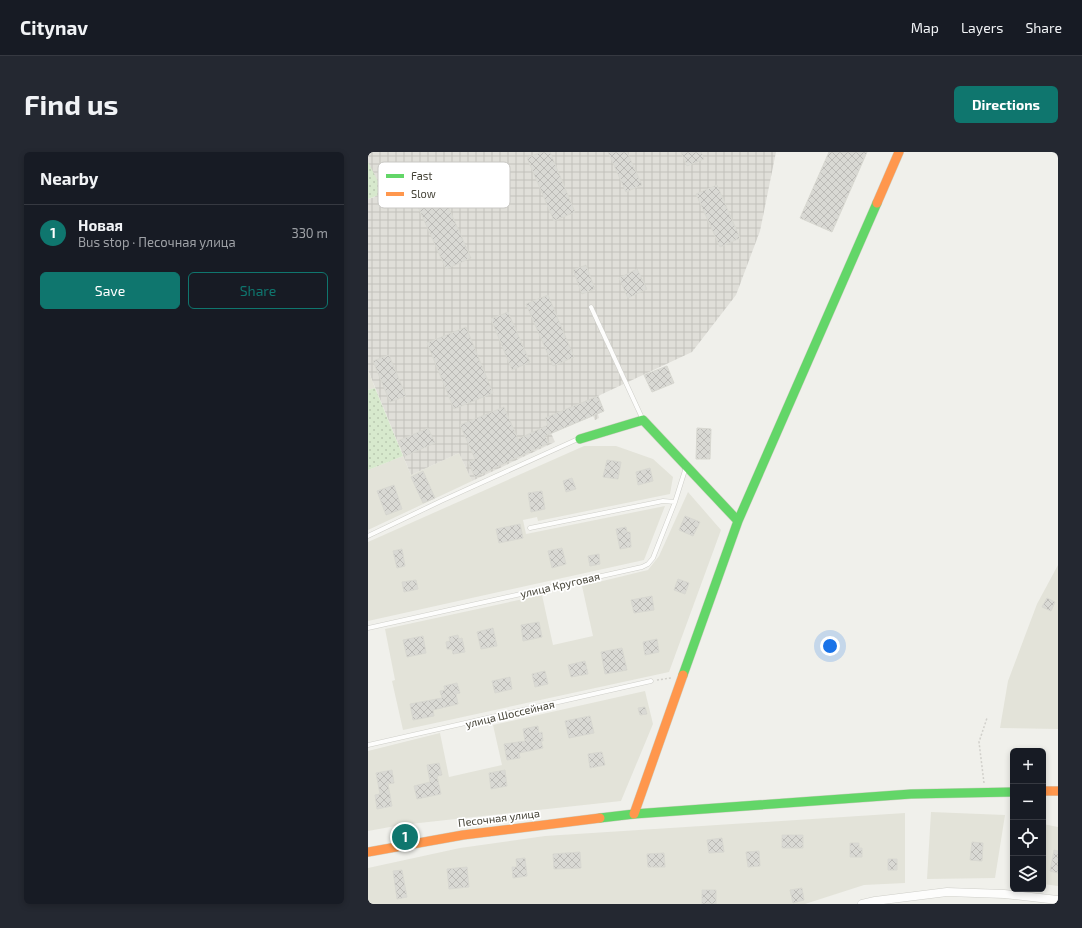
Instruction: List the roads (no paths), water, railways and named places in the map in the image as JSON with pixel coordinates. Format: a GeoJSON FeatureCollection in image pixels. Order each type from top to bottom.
{"type":"FeatureCollection","features":[{"type":"Feature","properties":{"kind":"street"},"geometry":{"type":"LineString","coordinates":[[634,814],[738,521],[899,152]]}},
{"type":"Feature","properties":{"kind":"street"},"geometry":{"type":"LineString","coordinates":[[580,439],[643,420],[738,521]]}},
{"type":"Feature","properties":{"kind":"street"},"geometry":{"type":"LineString","coordinates":[[1046,791],[1058,791]]}},
{"type":"Feature","properties":{"kind":"street","name":"Песочная улица"},"geometry":{"type":"LineString","coordinates":[[368,852],[463,835],[634,814],[911,794],[1010,792]]}},
{"type":"Feature","properties":{"kind":"street"},"geometry":{"type":"LineString","coordinates":[[862,904],[947,892],[1004,894],[1058,900]]}},
{"type":"Feature","properties":{"kind":"lane"},"geometry":{"type":"LineString","coordinates":[[591,308],[643,420]]}},
{"type":"Feature","properties":{"kind":"lane"},"geometry":{"type":"LineString","coordinates":[[368,536],[441,501],[580,439]]}},
{"type":"Feature","properties":{"kind":"lane","name":"улица Круговая"},"geometry":{"type":"LineString","coordinates":[[368,628],[642,567],[648,564],[653,558],[686,466]]}},
{"type":"Feature","properties":{"kind":"lane"},"geometry":{"type":"LineString","coordinates":[[530,528],[663,501],[674,502]]}},
{"type":"Feature","properties":{"kind":"lane","name":"улица Шоссейная"},"geometry":{"type":"LineString","coordinates":[[368,746],[651,681]]}},
{"type":"Feature","properties":{"kind":"place","name":"Новая"},"geometry":{"type":"Point","coordinates":[405,837]}}]}
